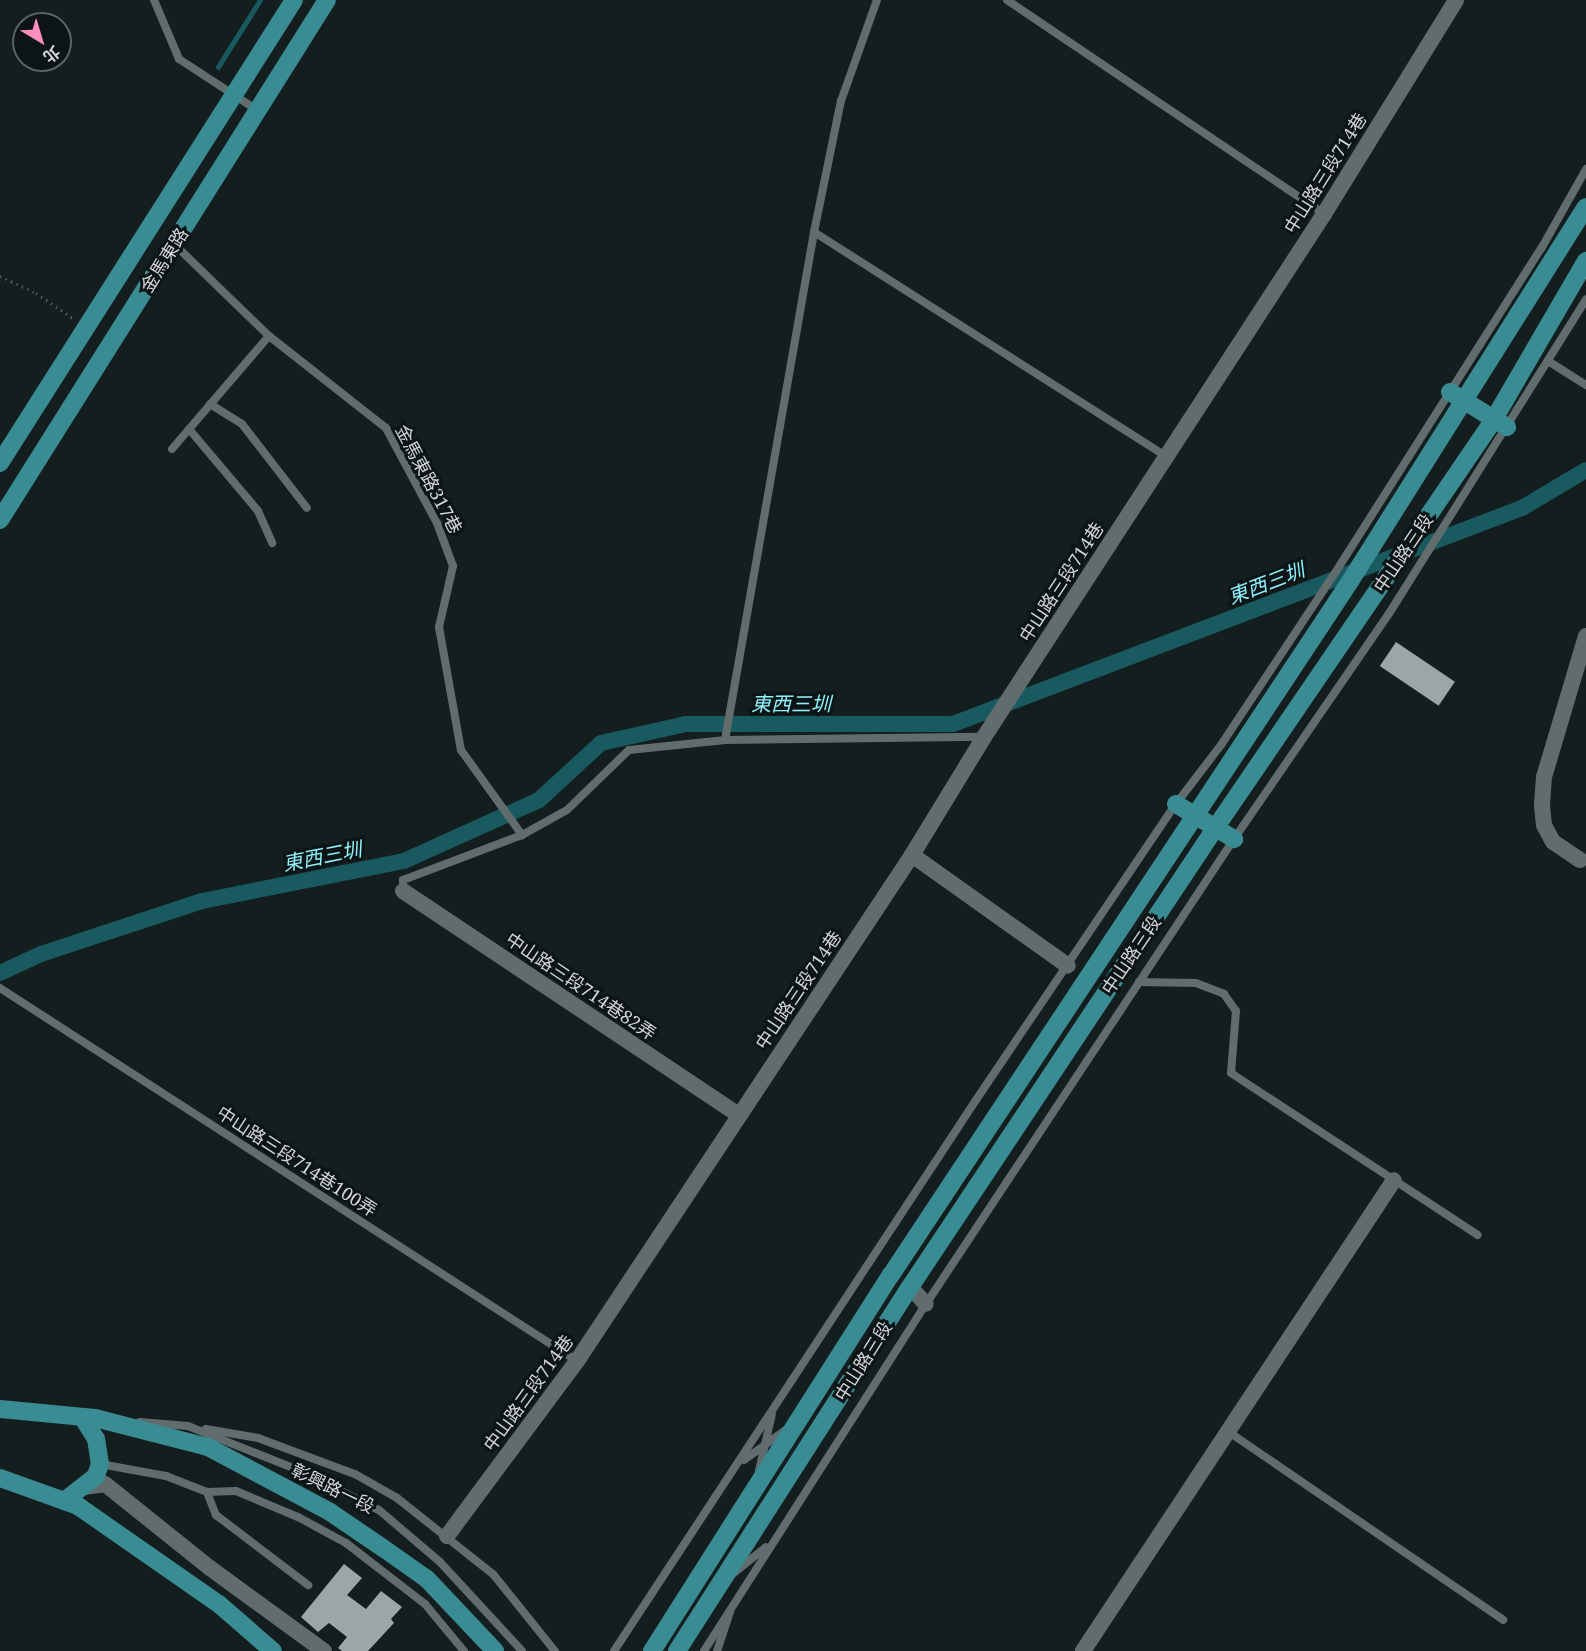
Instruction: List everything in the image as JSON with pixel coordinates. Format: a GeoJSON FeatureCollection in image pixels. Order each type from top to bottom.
{"type":"FeatureCollection","features":[{"type":"Feature","properties":{"kind":"main road","name":"金馬東路"},"geometry":{"type":"LineString","coordinates":[[0,463],[294,0]]}},
{"type":"Feature","properties":{"kind":"main road","name":"金馬東路"},"geometry":{"type":"LineString","coordinates":[[0,520],[327,0]]}},
{"type":"Feature","properties":{"kind":"main road","name":"中山路三段"},"geometry":{"type":"LineString","coordinates":[[652,1651],[753,1497],[795,1425],[1196,814],[1458,397],[1586,207]]}},
{"type":"Feature","properties":{"kind":"main road","name":"中山路三段"},"geometry":{"type":"LineString","coordinates":[[677,1651],[716,1586],[910,1287],[1216,827],[1500,423],[1586,261]]}},
{"type":"Feature","properties":{"kind":"main road"},"geometry":{"type":"LineString","coordinates":[[1458,397],[1500,423]]}},
{"type":"Feature","properties":{"kind":"main road"},"geometry":{"type":"LineString","coordinates":[[1176,804],[1234,839]]}},
{"type":"Feature","properties":{"kind":"main road","name":"彰興路一段"},"geometry":{"type":"LineString","coordinates":[[4,1411],[88,1417],[208,1447],[330,1512],[427,1579],[495,1651]]}},
{"type":"Feature","properties":{"kind":"main road"},"geometry":{"type":"LineString","coordinates":[[64,1501],[96,1476],[100,1464],[96,1439],[88,1417]]}},
{"type":"Feature","properties":{"kind":"main road"},"geometry":{"type":"LineString","coordinates":[[0,1478],[78,1506],[172,1570],[273,1651]]}},
{"type":"Feature","properties":{"kind":"street","name":"中山路三段714巷"},"geometry":{"type":"LineString","coordinates":[[447,1536],[577,1361],[738,1114],[912,855],[985,736],[1324,214],[1456,0]]}},
{"type":"Feature","properties":{"kind":"street"},"geometry":{"type":"LineString","coordinates":[[1580,860],[1553,842],[1544,825],[1542,805],[1544,777],[1586,636]]}},
{"type":"Feature","properties":{"kind":"street"},"geometry":{"type":"LineString","coordinates":[[912,855],[1068,966]]}},
{"type":"Feature","properties":{"kind":"street","name":"中山路三段714巷82弄"},"geometry":{"type":"LineString","coordinates":[[403,891],[738,1114]]}},
{"type":"Feature","properties":{"kind":"street"},"geometry":{"type":"LineString","coordinates":[[1083,1651],[1226,1430],[1394,1180]]}},
{"type":"Feature","properties":{"kind":"street"},"geometry":{"type":"LineString","coordinates":[[910,1287],[926,1304]]}},
{"type":"Feature","properties":{"kind":"street"},"geometry":{"type":"LineString","coordinates":[[84,1487],[105,1484],[210,1568],[324,1651]]}},
{"type":"Feature","properties":{"kind":"lane"},"geometry":{"type":"LineString","coordinates":[[154,0],[179,59],[257,110]]}},
{"type":"Feature","properties":{"kind":"lane"},"geometry":{"type":"LineString","coordinates":[[725,740],[814,232],[841,101],[877,0]]}},
{"type":"Feature","properties":{"kind":"lane"},"geometry":{"type":"LineString","coordinates":[[1007,0],[1324,214]]}},
{"type":"Feature","properties":{"kind":"lane","name":"中山路三段"},"geometry":{"type":"LineString","coordinates":[[614,1651],[1176,804],[1221,745],[1458,397],[1586,169]]}},
{"type":"Feature","properties":{"kind":"lane"},"geometry":{"type":"LineString","coordinates":[[814,232],[1167,457]]}},
{"type":"Feature","properties":{"kind":"lane","name":"金馬東路317巷"},"geometry":{"type":"LineString","coordinates":[[174,244],[269,336],[386,428],[437,523],[453,566],[439,627],[461,750],[522,835]]}},
{"type":"Feature","properties":{"kind":"lane","name":"中山路三段"},"geometry":{"type":"LineString","coordinates":[[704,1651],[735,1598],[774,1542],[926,1304],[1234,839],[1390,612],[1500,423],[1548,361],[1586,299]]}},
{"type":"Feature","properties":{"kind":"lane"},"geometry":{"type":"LineString","coordinates":[[172,449],[269,336]]}},
{"type":"Feature","properties":{"kind":"lane"},"geometry":{"type":"LineString","coordinates":[[1548,361],[1586,385]]}},
{"type":"Feature","properties":{"kind":"lane"},"geometry":{"type":"LineString","coordinates":[[210,404],[242,424],[308,508]]}},
{"type":"Feature","properties":{"kind":"lane"},"geometry":{"type":"LineString","coordinates":[[189,429],[258,512],[272,543]]}},
{"type":"Feature","properties":{"kind":"lane"},"geometry":{"type":"LineString","coordinates":[[403,891],[403,880],[522,835],[567,810],[629,750],[725,740],[985,736]]}},
{"type":"Feature","properties":{"kind":"lane"},"geometry":{"type":"LineString","coordinates":[[1139,982],[1196,983],[1224,994],[1236,1011],[1231,1073],[1478,1235]]}},
{"type":"Feature","properties":{"kind":"lane","name":"中山路三段714巷100弄"},"geometry":{"type":"LineString","coordinates":[[0,988],[577,1361]]}},
{"type":"Feature","properties":{"kind":"lane"},"geometry":{"type":"LineString","coordinates":[[753,1497],[772,1410]]}},
{"type":"Feature","properties":{"kind":"lane","name":"彰興路一段"},"geometry":{"type":"LineString","coordinates":[[88,1417],[188,1426],[303,1472],[379,1510],[440,1562],[522,1651]]}},
{"type":"Feature","properties":{"kind":"lane"},"geometry":{"type":"LineString","coordinates":[[738,1464],[767,1441],[795,1425]]}},
{"type":"Feature","properties":{"kind":"lane"},"geometry":{"type":"LineString","coordinates":[[188,1426],[258,1438],[355,1474],[397,1498],[492,1574],[555,1651]]}},
{"type":"Feature","properties":{"kind":"lane"},"geometry":{"type":"LineString","coordinates":[[1226,1430],[1503,1620]]}},
{"type":"Feature","properties":{"kind":"lane"},"geometry":{"type":"LineString","coordinates":[[100,1464],[166,1476],[207,1492],[236,1491],[298,1517],[346,1544],[425,1604],[462,1650]]}},
{"type":"Feature","properties":{"kind":"lane"},"geometry":{"type":"LineString","coordinates":[[207,1492],[216,1515],[308,1585]]}},
{"type":"Feature","properties":{"kind":"lane"},"geometry":{"type":"LineString","coordinates":[[716,1586],[774,1542]]}},
{"type":"Feature","properties":{"kind":"lane"},"geometry":{"type":"LineString","coordinates":[[717,1651],[735,1598]]}},
{"type":"Feature","properties":{"kind":"path"},"geometry":{"type":"LineString","coordinates":[[0,276],[36,293],[86,327]]}},
{"type":"Feature","properties":{"kind":"building"},"geometry":{"type":"Polygon","coordinates":[[[1396,642],[1455,682],[1439,706],[1380,666],[1396,642]]]}},
{"type":"Feature","properties":{"kind":"building"},"geometry":{"type":"Polygon","coordinates":[[[344,1564],[362,1578],[347,1595],[366,1609],[381,1591],[402,1607],[391,1619],[394,1623],[368,1651],[342,1651],[338,1648],[347,1637],[329,1623],[318,1632],[301,1617],[344,1564]]]}},
{"type":"Feature","properties":{"kind":"waterway"},"geometry":{"type":"LineString","coordinates":[[218,67],[260,0]]}},
{"type":"Feature","properties":{"kind":"waterway","name":"東西三圳"},"geometry":{"type":"LineString","coordinates":[[0,973],[41,954],[202,901],[404,861],[539,800],[601,743],[686,724],[953,724],[1522,508],[1586,470]]}}]}
